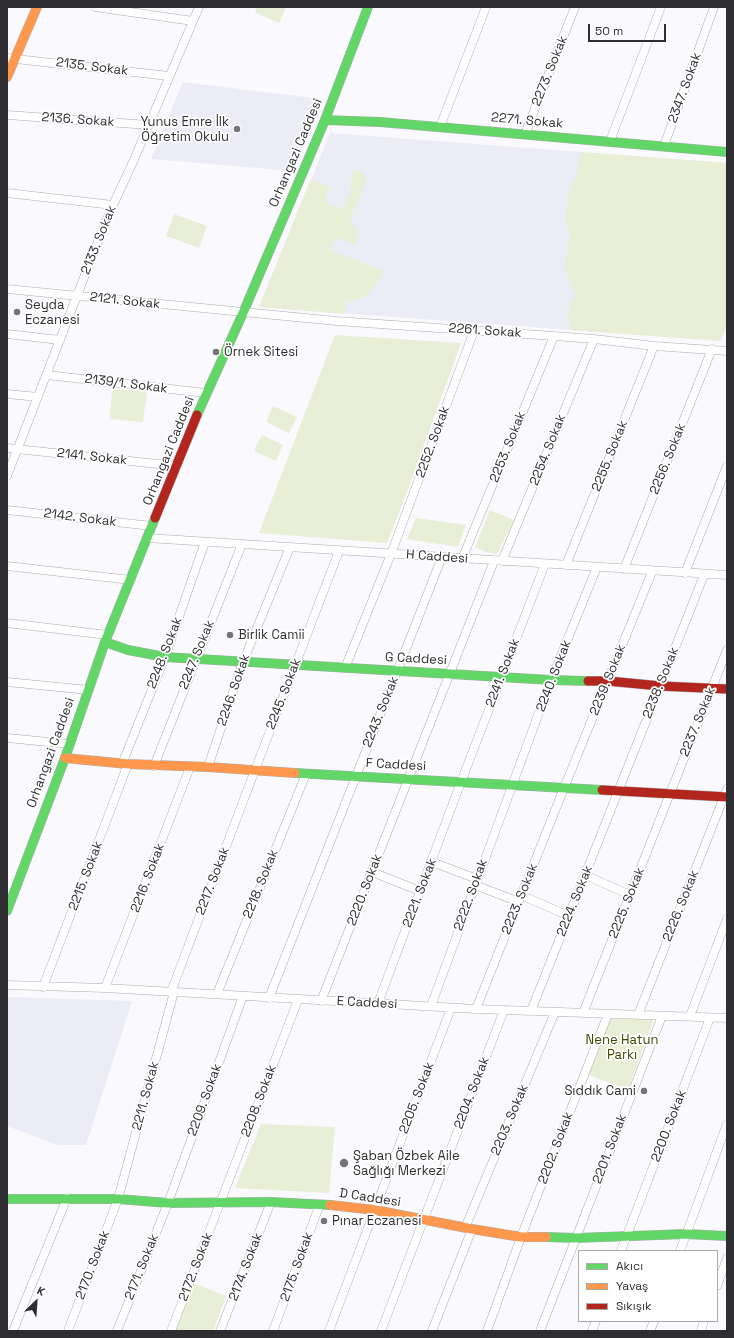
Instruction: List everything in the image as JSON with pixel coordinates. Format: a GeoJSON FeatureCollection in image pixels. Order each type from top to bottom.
{"type":"FeatureCollection","features":[{"type":"Feature","properties":{"kind":"street"},"geometry":{"type":"LineString","coordinates":[[7,77],[11,58],[37,7]]}},
{"type":"Feature","properties":{"kind":"street"},"geometry":{"type":"LineString","coordinates":[[95,7],[193,21]]}},
{"type":"Feature","properties":{"kind":"street","name":"2133. Sokak"},"geometry":{"type":"LineString","coordinates":[[7,476],[113,205],[149,125],[198,7]]}},
{"type":"Feature","properties":{"kind":"street","name":"Orhangazi Caddesi"},"geometry":{"type":"LineString","coordinates":[[7,911],[11,888],[65,758],[107,638],[206,393],[243,313],[325,120],[368,7]]}},
{"type":"Feature","properties":{"kind":"street"},"geometry":{"type":"LineString","coordinates":[[440,127],[486,7]]}},
{"type":"Feature","properties":{"kind":"street","name":"2273. Sokak"},"geometry":{"type":"LineString","coordinates":[[525,134],[575,7]]}},
{"type":"Feature","properties":{"kind":"street"},"geometry":{"type":"LineString","coordinates":[[610,141],[661,7]]}},
{"type":"Feature","properties":{"kind":"street","name":"2347. Sokak"},"geometry":{"type":"LineString","coordinates":[[664,146],[714,7]]}},
{"type":"Feature","properties":{"kind":"street","name":"2135. Sokak"},"geometry":{"type":"LineString","coordinates":[[11,58],[169,76]]}},
{"type":"Feature","properties":{"kind":"street","name":"2136. Sokak"},"geometry":{"type":"LineString","coordinates":[[7,115],[149,125]]}},
{"type":"Feature","properties":{"kind":"street","name":"2271. Sokak"},"geometry":{"type":"LineString","coordinates":[[325,120],[380,122],[727,152]]}},
{"type":"Feature","properties":{"kind":"street"},"geometry":{"type":"LineString","coordinates":[[7,193],[113,205]]}},
{"type":"Feature","properties":{"kind":"street","name":"2121. Sokak"},"geometry":{"type":"LineString","coordinates":[[7,289],[243,313]]}},
{"type":"Feature","properties":{"kind":"street","name":"2261. Sokak"},"geometry":{"type":"LineString","coordinates":[[243,313],[344,322],[594,339],[654,346],[727,351]]}},
{"type":"Feature","properties":{"kind":"street","name":"2252. Sokak"},"geometry":{"type":"LineString","coordinates":[[345,668],[391,554],[474,331]]}},
{"type":"Feature","properties":{"kind":"street"},"geometry":{"type":"LineString","coordinates":[[7,334],[60,340]]}},
{"type":"Feature","properties":{"kind":"street","name":"2253. Sokak"},"geometry":{"type":"LineString","coordinates":[[462,559],[554,336]]}},
{"type":"Feature","properties":{"kind":"street","name":"2254. Sokak"},"geometry":{"type":"LineString","coordinates":[[450,674],[594,339]]}},
{"type":"Feature","properties":{"kind":"street","name":"2255. Sokak"},"geometry":{"type":"LineString","coordinates":[[566,566],[654,346]]}},
{"type":"Feature","properties":{"kind":"street","name":"2256. Sokak"},"geometry":{"type":"LineString","coordinates":[[624,569],[712,350]]}},
{"type":"Feature","properties":{"kind":"street","name":"2139/1. Sokak"},"geometry":{"type":"LineString","coordinates":[[47,375],[206,393]]}},
{"type":"Feature","properties":{"kind":"street"},"geometry":{"type":"LineString","coordinates":[[7,394],[38,397]]}},
{"type":"Feature","properties":{"kind":"street","name":"2141. Sokak"},"geometry":{"type":"LineString","coordinates":[[7,448],[177,466]]}},
{"type":"Feature","properties":{"kind":"street"},"geometry":{"type":"LineString","coordinates":[[685,573],[727,466]]}},
{"type":"Feature","properties":{"kind":"street","name":"2142. Sokak"},"geometry":{"type":"LineString","coordinates":[[7,510],[152,526]]}},
{"type":"Feature","properties":{"kind":"street","name":"H Caddesi"},"geometry":{"type":"LineString","coordinates":[[148,538],[652,572],[727,575]]}},
{"type":"Feature","properties":{"kind":"street","name":"2248. Sokak"},"geometry":{"type":"LineString","coordinates":[[125,764],[165,657],[205,542]]}},
{"type":"Feature","properties":{"kind":"street","name":"2247. Sokak"},"geometry":{"type":"LineString","coordinates":[[154,766],[242,544]]}},
{"type":"Feature","properties":{"kind":"street","name":"2246. Sokak"},"geometry":{"type":"LineString","coordinates":[[208,767],[243,662],[290,547]]}},
{"type":"Feature","properties":{"kind":"street","name":"2245. Sokak"},"geometry":{"type":"LineString","coordinates":[[254,770],[339,550]]}},
{"type":"Feature","properties":{"kind":"street","name":"2243. Sokak"},"geometry":{"type":"LineString","coordinates":[[356,776],[442,557]]}},
{"type":"Feature","properties":{"kind":"street","name":"2241. Sokak"},"geometry":{"type":"LineString","coordinates":[[461,782],[545,564]]}},
{"type":"Feature","properties":{"kind":"street"},"geometry":{"type":"LineString","coordinates":[[7,566],[131,580]]}},
{"type":"Feature","properties":{"kind":"street","name":"2240. Sokak"},"geometry":{"type":"LineString","coordinates":[[513,785],[551,680],[597,568]]}},
{"type":"Feature","properties":{"kind":"street","name":"2239. Sokak"},"geometry":{"type":"LineString","coordinates":[[564,788],[652,572]]}},
{"type":"Feature","properties":{"kind":"street","name":"2238. Sokak"},"geometry":{"type":"LineString","coordinates":[[618,791],[704,575]]}},
{"type":"Feature","properties":{"kind":"street"},"geometry":{"type":"LineString","coordinates":[[7,623],[107,638]]}},
{"type":"Feature","properties":{"kind":"street","name":"G Caddesi"},"geometry":{"type":"LineString","coordinates":[[107,638],[128,650],[165,657],[551,680],[608,681],[660,686],[727,689]]}},
{"type":"Feature","properties":{"kind":"street","name":"2237. Sokak"},"geometry":{"type":"LineString","coordinates":[[670,794],[727,650]]}},
{"type":"Feature","properties":{"kind":"street"},"geometry":{"type":"LineString","coordinates":[[408,779],[450,674]]}},
{"type":"Feature","properties":{"kind":"street"},"geometry":{"type":"LineString","coordinates":[[7,682],[89,690]]}},
{"type":"Feature","properties":{"kind":"street"},"geometry":{"type":"LineString","coordinates":[[7,738],[70,744]]}},
{"type":"Feature","properties":{"kind":"street","name":"F Caddesi"},"geometry":{"type":"LineString","coordinates":[[65,758],[154,766],[208,767],[306,774],[670,794],[726,794]]}},
{"type":"Feature","properties":{"kind":"street","name":"2215. Sokak"},"geometry":{"type":"LineString","coordinates":[[43,987],[125,764]]}},
{"type":"Feature","properties":{"kind":"street","name":"2216. Sokak"},"geometry":{"type":"LineString","coordinates":[[106,988],[190,767]]}},
{"type":"Feature","properties":{"kind":"street","name":"2217. Sokak"},"geometry":{"type":"LineString","coordinates":[[172,992],[254,770]]}},
{"type":"Feature","properties":{"kind":"street","name":"2218. Sokak"},"geometry":{"type":"LineString","coordinates":[[217,994],[306,774]]}},
{"type":"Feature","properties":{"kind":"street"},"geometry":{"type":"LineString","coordinates":[[269,998],[356,776]]}},
{"type":"Feature","properties":{"kind":"street","name":"2220. Sokak"},"geometry":{"type":"LineString","coordinates":[[321,1001],[408,779]]}},
{"type":"Feature","properties":{"kind":"street","name":"2221. Sokak"},"geometry":{"type":"LineString","coordinates":[[378,1003],[461,782]]}},
{"type":"Feature","properties":{"kind":"street","name":"2222. Sokak"},"geometry":{"type":"LineString","coordinates":[[431,1006],[513,785]]}},
{"type":"Feature","properties":{"kind":"street","name":"2223. Sokak"},"geometry":{"type":"LineString","coordinates":[[476,1009],[564,788]]}},
{"type":"Feature","properties":{"kind":"street","name":"2224. Sokak"},"geometry":{"type":"LineString","coordinates":[[531,1011],[618,791]]}},
{"type":"Feature","properties":{"kind":"street","name":"2225. Sokak"},"geometry":{"type":"LineString","coordinates":[[584,1013],[670,794]]}},
{"type":"Feature","properties":{"kind":"street","name":"2226. Sokak"},"geometry":{"type":"LineString","coordinates":[[638,1015],[726,794]]}},
{"type":"Feature","properties":{"kind":"street"},"geometry":{"type":"LineString","coordinates":[[432,862],[476,882],[569,916]]}},
{"type":"Feature","properties":{"kind":"street"},"geometry":{"type":"LineString","coordinates":[[372,872],[420,891]]}},
{"type":"Feature","properties":{"kind":"street"},"geometry":{"type":"LineString","coordinates":[[585,875],[630,895]]}},
{"type":"Feature","properties":{"kind":"street"},"geometry":{"type":"LineString","coordinates":[[690,1016],[727,919]]}},
{"type":"Feature","properties":{"kind":"street","name":"E Caddesi"},"geometry":{"type":"LineString","coordinates":[[7,985],[106,988],[452,1008],[727,1018]]}},
{"type":"Feature","properties":{"kind":"street","name":"2211. Sokak"},"geometry":{"type":"LineString","coordinates":[[118,1199],[172,992]]}},
{"type":"Feature","properties":{"kind":"street","name":"2209. Sokak"},"geometry":{"type":"LineString","coordinates":[[168,1203],[243,996]]}},
{"type":"Feature","properties":{"kind":"street","name":"2208. Sokak"},"geometry":{"type":"LineString","coordinates":[[221,1202],[298,1000]]}},
{"type":"Feature","properties":{"kind":"street","name":"2205. Sokak"},"geometry":{"type":"LineString","coordinates":[[329,1331],[452,1008]]}},
{"type":"Feature","properties":{"kind":"street","name":"2204. Sokak"},"geometry":{"type":"LineString","coordinates":[[381,1331],[504,1010]]}},
{"type":"Feature","properties":{"kind":"street","name":"2203. Sokak"},"geometry":{"type":"LineString","coordinates":[[432,1331],[468,1228],[555,1012]]}},
{"type":"Feature","properties":{"kind":"street","name":"2202. Sokak"},"geometry":{"type":"LineString","coordinates":[[487,1331],[521,1237],[608,1014]]}},
{"type":"Feature","properties":{"kind":"street","name":"2201. Sokak"},"geometry":{"type":"LineString","coordinates":[[540,1331],[662,1016]]}},
{"type":"Feature","properties":{"kind":"street","name":"2200. Sokak"},"geometry":{"type":"LineString","coordinates":[[621,1250],[710,1018]]}},
{"type":"Feature","properties":{"kind":"street"},"geometry":{"type":"LineString","coordinates":[[680,1250],[727,1124]]}},
{"type":"Feature","properties":{"kind":"street"},"geometry":{"type":"LineString","coordinates":[[13,1331],[67,1198]]}},
{"type":"Feature","properties":{"kind":"street","name":"D Caddesi"},"geometry":{"type":"LineString","coordinates":[[7,1199],[67,1198],[118,1199],[168,1203],[271,1202],[320,1204],[374,1210],[521,1237],[576,1238],[686,1234],[727,1236]]}},
{"type":"Feature","properties":{"kind":"street","name":"2170. Sokak"},"geometry":{"type":"LineString","coordinates":[[68,1331],[118,1199]]}},
{"type":"Feature","properties":{"kind":"street","name":"2172. Sokak"},"geometry":{"type":"LineString","coordinates":[[171,1331],[221,1202]]}},
{"type":"Feature","properties":{"kind":"street","name":"2174. Sokak"},"geometry":{"type":"LineString","coordinates":[[220,1331],[271,1202]]}},
{"type":"Feature","properties":{"kind":"street","name":"2171. Sokak"},"geometry":{"type":"LineString","coordinates":[[117,1331],[168,1203]]}},
{"type":"Feature","properties":{"kind":"street","name":"2175. Sokak"},"geometry":{"type":"LineString","coordinates":[[273,1331],[320,1204]]}},
{"type":"Feature","properties":{"kind":"street"},"geometry":{"type":"LineString","coordinates":[[718,1283],[727,1258]]}},
{"type":"Feature","properties":{"kind":"shaded area","name":"Yunus Emre İlk Öğretim Okulu"},"geometry":{"type":"Polygon","coordinates":[[[183,82],[321,99],[293,171],[151,159],[183,82]]]}},
{"type":"Feature","properties":{"kind":"shaded area"},"geometry":{"type":"Polygon","coordinates":[[[330,133],[727,163],[727,326],[720,341],[259,307],[330,133]]]}},
{"type":"Feature","properties":{"kind":"shaded area"},"geometry":{"type":"Polygon","coordinates":[[[7,997],[132,1001],[86,1145],[58,1145],[7,1126],[7,997]]]}},
{"type":"Feature","properties":{"kind":"green space"},"geometry":{"type":"Polygon","coordinates":[[[257,7],[286,7],[279,23],[255,12],[257,7]]]}},
{"type":"Feature","properties":{"kind":"green space"},"geometry":{"type":"Polygon","coordinates":[[[581,152],[727,163],[727,326],[720,341],[572,330],[568,318],[570,307],[576,295],[564,266],[570,234],[565,219],[570,190],[577,173],[581,152]]]}},
{"type":"Feature","properties":{"kind":"green space"},"geometry":{"type":"Polygon","coordinates":[[[354,170],[359,170],[366,176],[364,186],[350,218],[356,230],[357,245],[335,237],[330,250],[383,270],[381,277],[367,296],[346,303],[344,314],[259,307],[311,179],[330,187],[325,199],[330,205],[343,208],[351,192],[351,179],[354,170]]]}},
{"type":"Feature","properties":{"kind":"green space"},"geometry":{"type":"Polygon","coordinates":[[[174,214],[207,226],[199,248],[166,236],[174,214]]]}},
{"type":"Feature","properties":{"kind":"green space"},"geometry":{"type":"Polygon","coordinates":[[[335,335],[461,343],[387,543],[259,533],[335,335]]]}},
{"type":"Feature","properties":{"kind":"green space"},"geometry":{"type":"Polygon","coordinates":[[[112,389],[147,391],[143,422],[110,419],[112,389]]]}},
{"type":"Feature","properties":{"kind":"green space"},"geometry":{"type":"Polygon","coordinates":[[[273,406],[297,417],[289,433],[266,422],[273,406]]]}},
{"type":"Feature","properties":{"kind":"green space"},"geometry":{"type":"Polygon","coordinates":[[[262,435],[283,445],[276,461],[254,451],[262,435]]]}},
{"type":"Feature","properties":{"kind":"green space"},"geometry":{"type":"Polygon","coordinates":[[[490,510],[514,520],[497,554],[486,552],[475,547],[490,510]]]}},
{"type":"Feature","properties":{"kind":"green space"},"geometry":{"type":"Polygon","coordinates":[[[416,518],[466,525],[458,547],[407,539],[416,518]]]}},
{"type":"Feature","properties":{"kind":"green space","name":"Nene Hatun Parkı"},"geometry":{"type":"Polygon","coordinates":[[[610,1019],[654,1019],[628,1090],[589,1075],[610,1019]]]}},
{"type":"Feature","properties":{"kind":"green space"},"geometry":{"type":"Polygon","coordinates":[[[261,1124],[335,1127],[329,1193],[235,1188],[261,1124]]]}},
{"type":"Feature","properties":{"kind":"green space"},"geometry":{"type":"Polygon","coordinates":[[[193,1283],[226,1296],[213,1331],[175,1331],[193,1283]]]}},
{"type":"Feature","properties":{"kind":"traffic: fast"},"geometry":{"type":"LineString","coordinates":[[197,415],[243,313],[325,120],[368,7]]}},
{"type":"Feature","properties":{"kind":"traffic: fast"},"geometry":{"type":"LineString","coordinates":[[325,120],[380,122],[727,152]]}},
{"type":"Feature","properties":{"kind":"traffic: fast"},"geometry":{"type":"LineString","coordinates":[[7,911],[65,758],[105,642],[155,518]]}},
{"type":"Feature","properties":{"kind":"traffic: fast"},"geometry":{"type":"LineString","coordinates":[[105,642],[128,650],[165,657],[588,681]]}},
{"type":"Feature","properties":{"kind":"traffic: fast"},"geometry":{"type":"LineString","coordinates":[[295,773],[602,790]]}},
{"type":"Feature","properties":{"kind":"traffic: fast"},"geometry":{"type":"LineString","coordinates":[[7,1199],[118,1199],[168,1203],[271,1202],[330,1205]]}},
{"type":"Feature","properties":{"kind":"traffic: fast"},"geometry":{"type":"LineString","coordinates":[[546,1237],[576,1238],[686,1234],[727,1236]]}},
{"type":"Feature","properties":{"kind":"traffic: slow"},"geometry":{"type":"LineString","coordinates":[[7,77],[37,7]]}},
{"type":"Feature","properties":{"kind":"traffic: slow"},"geometry":{"type":"LineString","coordinates":[[65,758],[128,764],[208,767],[295,773]]}},
{"type":"Feature","properties":{"kind":"traffic: slow"},"geometry":{"type":"LineString","coordinates":[[330,1205],[375,1210],[521,1237],[546,1237]]}},
{"type":"Feature","properties":{"kind":"traffic: jam"},"geometry":{"type":"LineString","coordinates":[[155,518],[197,415]]}},
{"type":"Feature","properties":{"kind":"traffic: jam"},"geometry":{"type":"LineString","coordinates":[[588,681],[727,689]]}},
{"type":"Feature","properties":{"kind":"traffic: jam"},"geometry":{"type":"LineString","coordinates":[[602,790],[727,797]]}},
{"type":"Feature","properties":{"kind":"place","name":"Yunus Emre İlk Öğretim Okulu"},"geometry":{"type":"Point","coordinates":[237,129]}},
{"type":"Feature","properties":{"kind":"place","name":"Seyda Eczanesi"},"geometry":{"type":"Point","coordinates":[17,312]}},
{"type":"Feature","properties":{"kind":"place","name":"Örnek Sitesi"},"geometry":{"type":"Point","coordinates":[216,352]}},
{"type":"Feature","properties":{"kind":"place","name":"Birlik Camii"},"geometry":{"type":"Point","coordinates":[230,635]}},
{"type":"Feature","properties":{"kind":"place","name":"Sıddık Cami"},"geometry":{"type":"Point","coordinates":[644,1091]}},
{"type":"Feature","properties":{"kind":"place","name":"Şaban Özbek Aile Sağlığı Merkezi"},"geometry":{"type":"Point","coordinates":[344,1163]}},
{"type":"Feature","properties":{"kind":"place","name":"Pınar Eczanesi"},"geometry":{"type":"Point","coordinates":[324,1221]}}]}
